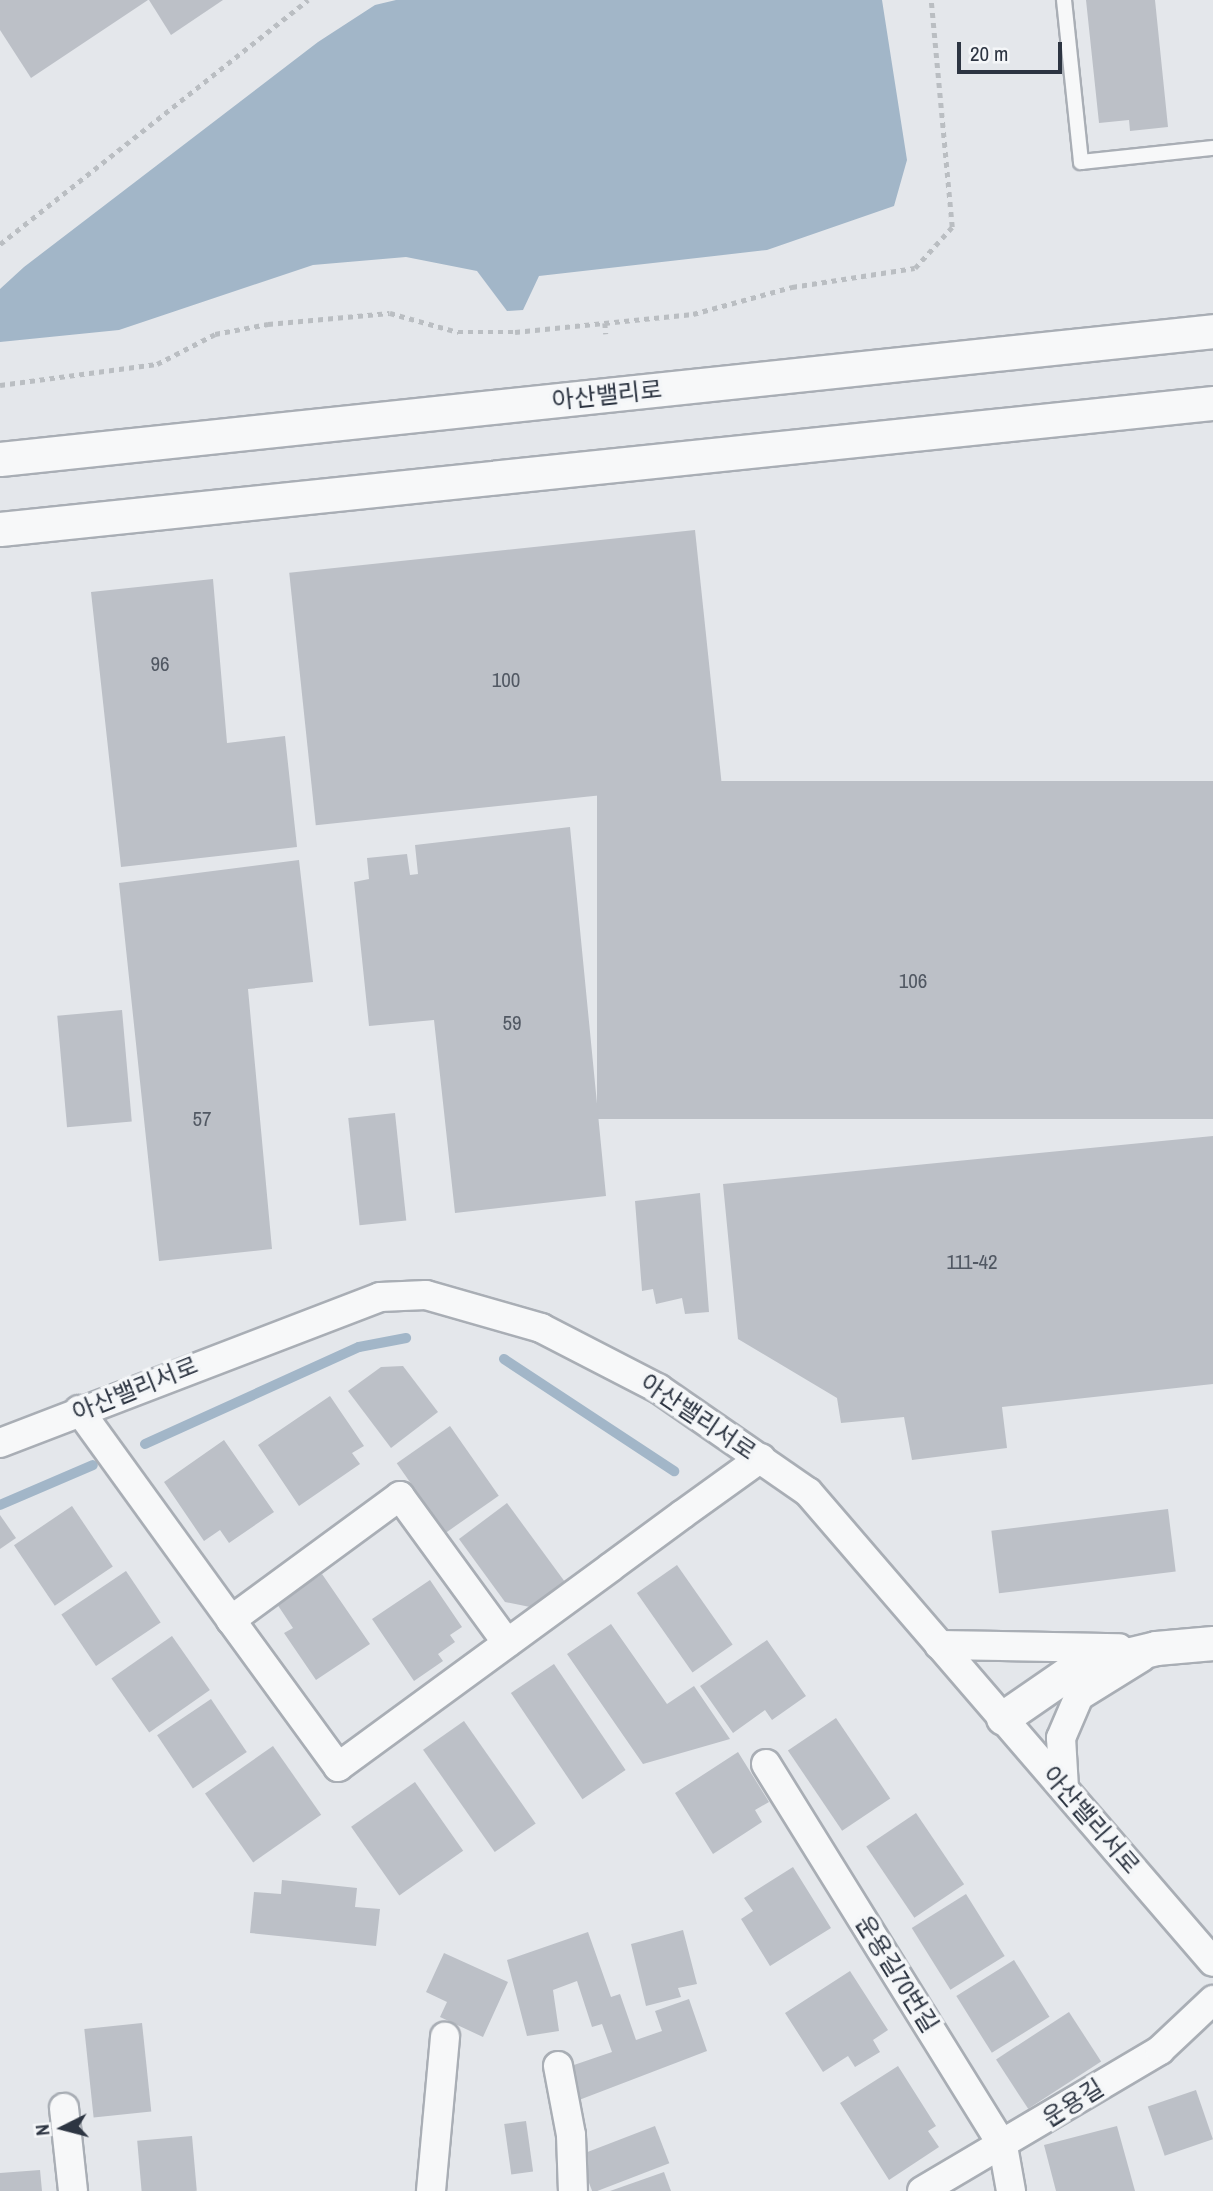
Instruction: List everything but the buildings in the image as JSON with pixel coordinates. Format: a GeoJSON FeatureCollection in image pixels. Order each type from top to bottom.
{"type":"FeatureCollection","features":[{"type":"Feature","properties":{"kind":"street","name":"아산밸리로"},"geometry":{"type":"LineString","coordinates":[[0,459],[1213,331]]}},
{"type":"Feature","properties":{"kind":"street"},"geometry":{"type":"LineString","coordinates":[[0,529],[1213,402]]}},
{"type":"Feature","properties":{"kind":"street","name":"아산밸리서로"},"geometry":{"type":"LineString","coordinates":[[0,1443],[338,1309],[380,1297],[426,1295],[541,1328],[598,1353],[761,1458],[825,1509],[1213,1962]]}},
{"type":"Feature","properties":{"kind":"street"},"geometry":{"type":"LineString","coordinates":[[79,1410],[338,1767],[761,1458]]}},
{"type":"Feature","properties":{"kind":"street"},"geometry":{"type":"LineString","coordinates":[[231,1620],[400,1496],[507,1643]]}},
{"type":"Feature","properties":{"kind":"street"},"geometry":{"type":"LineString","coordinates":[[939,1645],[1156,1648],[1213,1643]]}},
{"type":"Feature","properties":{"kind":"street"},"geometry":{"type":"LineString","coordinates":[[1003,1718],[1077,1667],[1156,1648]]}},
{"type":"Feature","properties":{"kind":"street"},"geometry":{"type":"LineString","coordinates":[[1064,1788],[1061,1738],[1079,1696],[1156,1648]]}},
{"type":"Feature","properties":{"kind":"street","name":"운용길70번길"},"geometry":{"type":"LineString","coordinates":[[766,1764],[1003,2146],[1011,2191]]}},
{"type":"Feature","properties":{"kind":"street","name":"운용길"},"geometry":{"type":"LineString","coordinates":[[922,2191],[1003,2146],[1160,2050],[1213,2000]]}},
{"type":"Feature","properties":{"kind":"street"},"geometry":{"type":"LineString","coordinates":[[431,2191],[445,2037]]}},
{"type":"Feature","properties":{"kind":"street"},"geometry":{"type":"LineString","coordinates":[[558,2066],[571,2134],[573,2191]]}},
{"type":"Feature","properties":{"kind":"street"},"geometry":{"type":"LineString","coordinates":[[64,2108],[73,2191]]}},
{"type":"Feature","properties":{"kind":"lane"},"geometry":{"type":"LineString","coordinates":[[1063,0],[1081,163],[1213,148]]}},
{"type":"Feature","properties":{"kind":"path"},"geometry":{"type":"LineString","coordinates":[[0,244],[308,0]]}},
{"type":"Feature","properties":{"kind":"path"},"geometry":{"type":"LineString","coordinates":[[0,385],[157,363],[215,334],[268,324],[390,313],[458,332],[605,323],[693,314],[792,287],[915,268],[937,249],[952,227],[931,0]]}},
{"type":"Feature","properties":{"kind":"path"},"geometry":{"type":"LineString","coordinates":[[605,323],[606,334]]}},
{"type":"Feature","properties":{"kind":"water"},"geometry":{"type":"Polygon","coordinates":[[[396,0],[882,0],[907,160],[894,206],[767,250],[539,276],[523,310],[507,311],[477,271],[406,257],[313,265],[119,330],[0,342],[0,289],[24,267],[318,42],[375,5],[396,0]]]}},
{"type":"Feature","properties":{"kind":"waterway"},"geometry":{"type":"LineString","coordinates":[[145,1444],[359,1347],[406,1338]]}},
{"type":"Feature","properties":{"kind":"waterway"},"geometry":{"type":"LineString","coordinates":[[504,1359],[674,1471]]}},
{"type":"Feature","properties":{"kind":"waterway"},"geometry":{"type":"LineString","coordinates":[[0,1505],[93,1465]]}}]}
